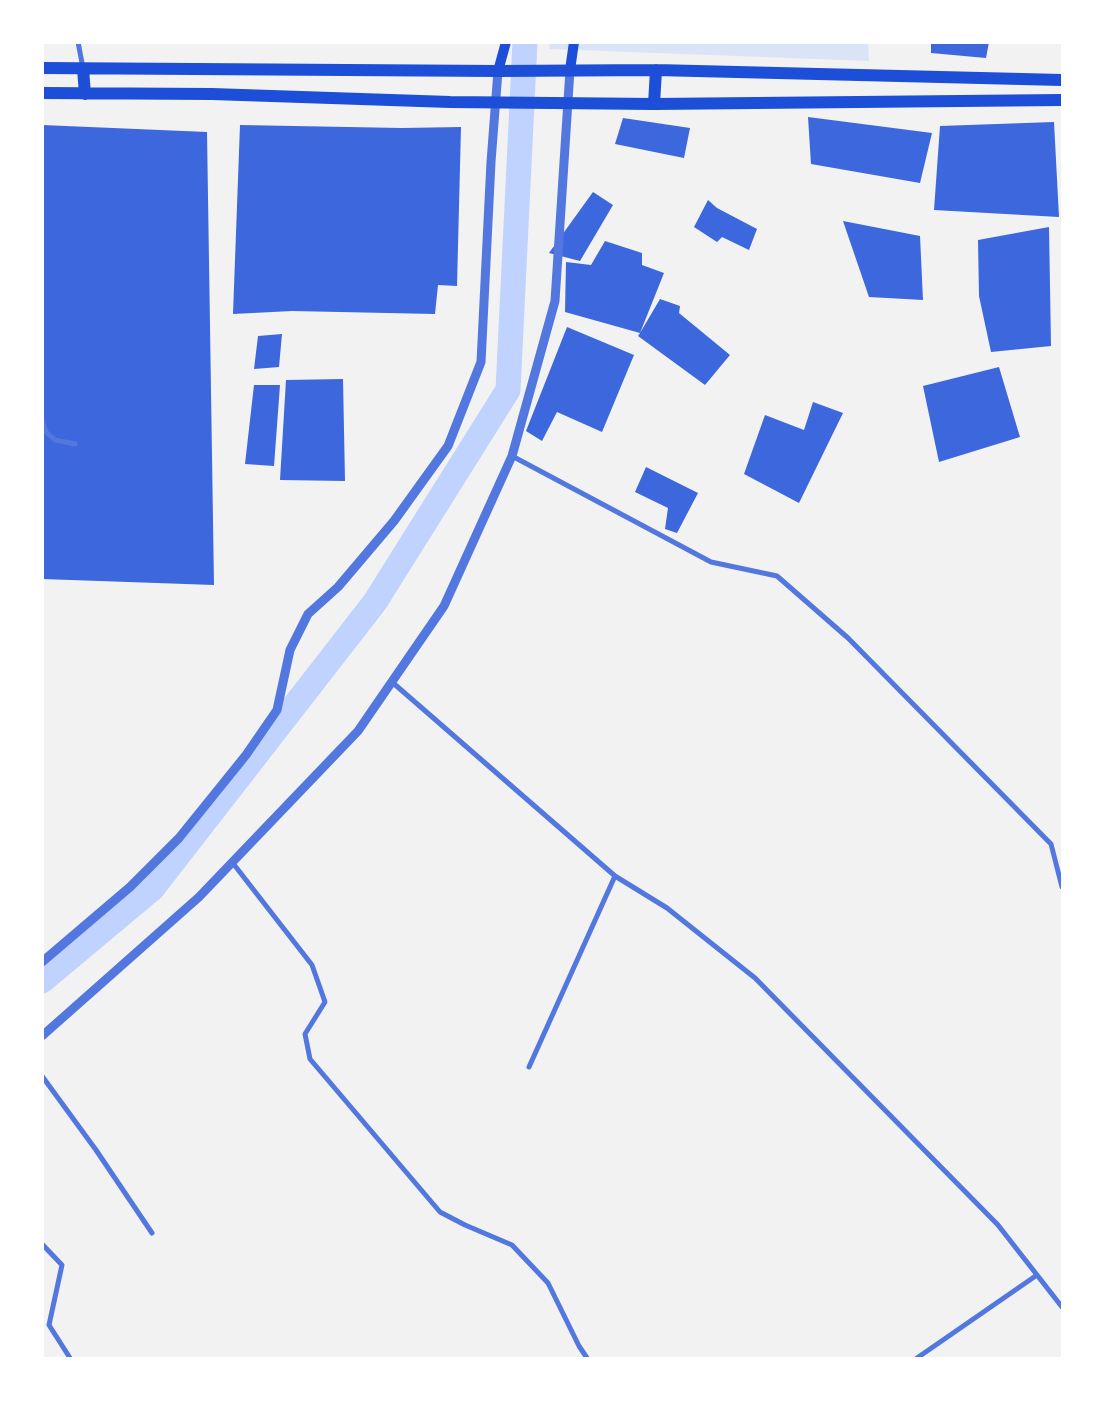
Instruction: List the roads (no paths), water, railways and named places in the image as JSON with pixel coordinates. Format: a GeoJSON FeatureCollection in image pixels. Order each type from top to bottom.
{"type":"FeatureCollection","features":[{"type":"Feature","properties":{"kind":"main road"},"geometry":{"type":"LineString","coordinates":[[504,71],[506,42]]}},
{"type":"Feature","properties":{"kind":"main road"},"geometry":{"type":"LineString","coordinates":[[567,70],[574,42]]}},
{"type":"Feature","properties":{"kind":"main road"},"geometry":{"type":"LineString","coordinates":[[42,68],[656,70],[1062,80]]}},
{"type":"Feature","properties":{"kind":"main road"},"geometry":{"type":"LineString","coordinates":[[83,69],[85,94]]}},
{"type":"Feature","properties":{"kind":"main road"},"geometry":{"type":"LineString","coordinates":[[654,104],[656,70]]}},
{"type":"Feature","properties":{"kind":"main road"},"geometry":{"type":"LineString","coordinates":[[42,93],[212,94],[566,104],[1062,100]]}},
{"type":"Feature","properties":{"kind":"street"},"geometry":{"type":"LineString","coordinates":[[78,42],[83,69]]}},
{"type":"Feature","properties":{"kind":"street"},"geometry":{"type":"LineString","coordinates":[[42,1036],[199,897],[358,731],[444,606],[512,456],[554,301],[567,70]]}},
{"type":"Feature","properties":{"kind":"street"},"geometry":{"type":"LineString","coordinates":[[42,962],[130,887],[180,838],[246,755],[277,710],[290,650],[308,614],[338,587],[394,521],[448,446],[481,362],[491,162],[503,103],[504,71]]}},
{"type":"Feature","properties":{"kind":"street"},"geometry":{"type":"LineString","coordinates":[[42,419],[46,432],[54,440],[76,444]]}},
{"type":"Feature","properties":{"kind":"street"},"geometry":{"type":"LineString","coordinates":[[512,456],[711,562],[777,576],[848,638],[1051,844],[1062,887]]}},
{"type":"Feature","properties":{"kind":"street"},"geometry":{"type":"LineString","coordinates":[[392,682],[615,876],[667,908],[754,978],[998,1225],[1062,1307]]}},
{"type":"Feature","properties":{"kind":"street"},"geometry":{"type":"LineString","coordinates":[[232,862],[312,964],[325,1002],[305,1034],[310,1059],[440,1212],[512,1245],[548,1283],[579,1346],[587,1358]]}},
{"type":"Feature","properties":{"kind":"street"},"geometry":{"type":"LineString","coordinates":[[529,1067],[615,876]]}},
{"type":"Feature","properties":{"kind":"street"},"geometry":{"type":"LineString","coordinates":[[42,1076],[96,1150],[152,1233]]}},
{"type":"Feature","properties":{"kind":"street"},"geometry":{"type":"LineString","coordinates":[[42,1244],[62,1264],[49,1325],[70,1358]]}},
{"type":"Feature","properties":{"kind":"street"},"geometry":{"type":"LineString","coordinates":[[917,1358],[1037,1275]]}},
{"type":"Feature","properties":{"kind":"waterway"},"geometry":{"type":"LineString","coordinates":[[42,981],[152,889],[375,602],[508,390],[525,42]]}}]}
